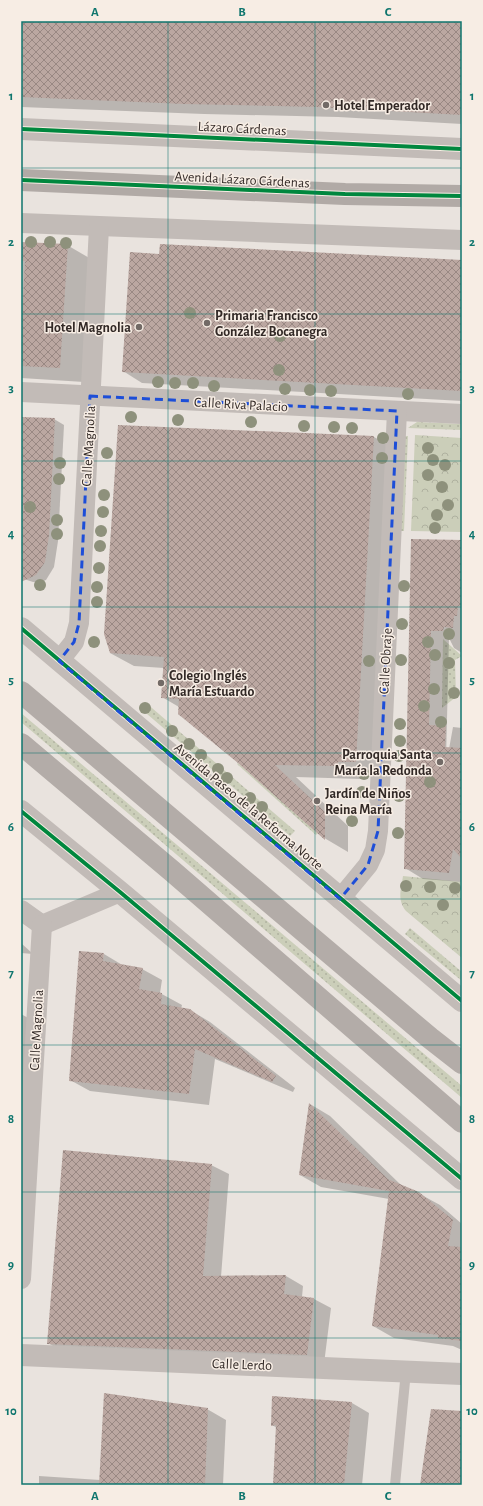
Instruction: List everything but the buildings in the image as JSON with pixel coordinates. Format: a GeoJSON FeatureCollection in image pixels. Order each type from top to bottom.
{"type":"FeatureCollection","features":[{"type":"Feature","properties":{"kind":"main road","name":"Avenida Lázaro Cárdenas"},"geometry":{"type":"LineString","coordinates":[[21,180],[345,194],[462,196]]}},
{"type":"Feature","properties":{"kind":"main road"},"geometry":{"type":"LineString","coordinates":[[21,692],[430,1038],[462,1063]]}},
{"type":"Feature","properties":{"kind":"main road"},"geometry":{"type":"LineString","coordinates":[[21,744],[172,871],[462,1122]]}},
{"type":"Feature","properties":{"kind":"street","name":"Lázaro Cárdenas"},"geometry":{"type":"LineString","coordinates":[[21,130],[462,149]]}},
{"type":"Feature","properties":{"kind":"street"},"geometry":{"type":"LineString","coordinates":[[21,223],[462,240]]}},
{"type":"Feature","properties":{"kind":"street","name":"Calle Magnolia"},"geometry":{"type":"LineString","coordinates":[[60,661],[74,642],[79,623],[99,227]]}},
{"type":"Feature","properties":{"kind":"street","name":"Calle Riva Palacio"},"geometry":{"type":"LineString","coordinates":[[21,392],[462,414]]}},
{"type":"Feature","properties":{"kind":"street","name":"Calle Obraje"},"geometry":{"type":"LineString","coordinates":[[340,899],[368,865],[374,850],[378,831],[397,411]]}},
{"type":"Feature","properties":{"kind":"street","name":"Avenida Paseo de la Reforma Norte"},"geometry":{"type":"LineString","coordinates":[[21,628],[462,1001]]}},
{"type":"Feature","properties":{"kind":"street"},"geometry":{"type":"LineString","coordinates":[[21,811],[120,892],[462,1179]]}},
{"type":"Feature","properties":{"kind":"street"},"geometry":{"type":"LineString","coordinates":[[21,910],[42,925],[120,892]]}},
{"type":"Feature","properties":{"kind":"street","name":"Calle Magnolia"},"geometry":{"type":"LineString","coordinates":[[21,1279],[42,925]]}},
{"type":"Feature","properties":{"kind":"street","name":"Calle Lerdo"},"geometry":{"type":"LineString","coordinates":[[21,1355],[462,1374]]}},
{"type":"Feature","properties":{"kind":"lane"},"geometry":{"type":"LineString","coordinates":[[395,1485],[406,1372]]}},
{"type":"Feature","properties":{"kind":"highlighted area"},"geometry":{"type":"Polygon","coordinates":[[[90,396],[397,411],[378,831],[368,865],[340,899],[59,661],[74,642],[79,623],[90,396]]]}},
{"type":"Feature","properties":{"kind":"green space"},"geometry":{"type":"Polygon","coordinates":[[[417,422],[462,424],[462,430],[408,428],[417,422]]]}},
{"type":"Feature","properties":{"kind":"green space"},"geometry":{"type":"Polygon","coordinates":[[[415,435],[462,438],[462,532],[411,531],[415,435]]]}},
{"type":"Feature","properties":{"kind":"green space"},"geometry":{"type":"Polygon","coordinates":[[[404,436],[408,436],[404,531],[398,531],[404,436]]]}},
{"type":"Feature","properties":{"kind":"green space"},"geometry":{"type":"Polygon","coordinates":[[[443,639],[462,656],[455,660],[456,697],[442,708],[443,639]]]}},
{"type":"Feature","properties":{"kind":"green space"},"geometry":{"type":"Polygon","coordinates":[[[145,702],[295,831],[290,836],[140,708],[145,702]]]}},
{"type":"Feature","properties":{"kind":"green space"},"geometry":{"type":"Polygon","coordinates":[[[21,713],[462,1086],[462,1098],[21,722],[21,713]]]}},
{"type":"Feature","properties":{"kind":"green space"},"geometry":{"type":"Polygon","coordinates":[[[238,763],[318,833],[316,835],[237,764],[238,763]]]}},
{"type":"Feature","properties":{"kind":"green space"},"geometry":{"type":"Polygon","coordinates":[[[403,876],[462,882],[462,958],[403,907],[401,903],[401,890],[403,876]]]}},
{"type":"Feature","properties":{"kind":"green space"},"geometry":{"type":"Polygon","coordinates":[[[410,928],[462,972],[462,981],[405,934],[410,928]]]}},
{"type":"Feature","properties":{"kind":"cycle path"},"geometry":{"type":"LineString","coordinates":[[21,129],[462,149]]}},
{"type":"Feature","properties":{"kind":"cycle path"},"geometry":{"type":"LineString","coordinates":[[21,180],[345,194],[462,196]]}},
{"type":"Feature","properties":{"kind":"cycle path"},"geometry":{"type":"LineString","coordinates":[[21,628],[462,1001]]}},
{"type":"Feature","properties":{"kind":"cycle path"},"geometry":{"type":"LineString","coordinates":[[21,811],[120,892],[462,1179]]}},
{"type":"Feature","properties":{"kind":"place","name":"Hotel Emperador"},"geometry":{"type":"Point","coordinates":[326,105]}},
{"type":"Feature","properties":{"kind":"place","name":"Primaria Francisco González Bocanegra"},"geometry":{"type":"Point","coordinates":[207,323]}},
{"type":"Feature","properties":{"kind":"place","name":"Hotel Magnolia"},"geometry":{"type":"Point","coordinates":[139,327]}},
{"type":"Feature","properties":{"kind":"place","name":"Colegio Inglés María Estuardo"},"geometry":{"type":"Point","coordinates":[161,683]}},
{"type":"Feature","properties":{"kind":"place","name":"Parroquia Santa María la Redonda"},"geometry":{"type":"Point","coordinates":[440,762]}},
{"type":"Feature","properties":{"kind":"place","name":"Jardín de Niños Reina María"},"geometry":{"type":"Point","coordinates":[317,801]}}]}
